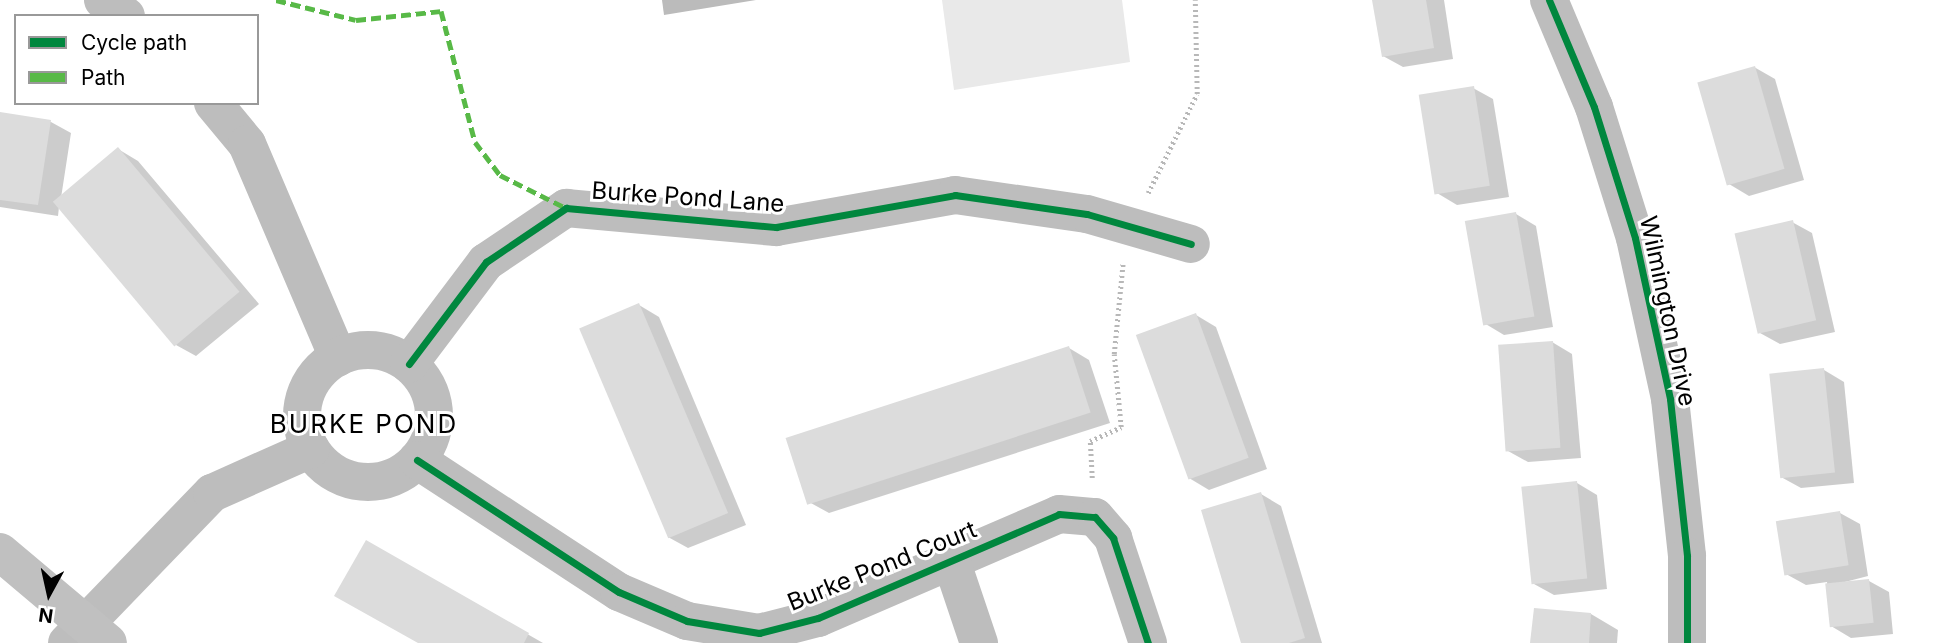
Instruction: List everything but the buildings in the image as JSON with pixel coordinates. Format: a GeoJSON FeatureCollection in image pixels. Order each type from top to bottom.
{"type":"FeatureCollection","features":[{"type":"Feature","properties":{"kind":"main road"},"geometry":{"type":"LineString","coordinates":[[0,552],[87,637]]}},
{"type":"Feature","properties":{"kind":"street"},"geometry":{"type":"LineString","coordinates":[[103,0],[124,14]]}},
{"type":"Feature","properties":{"kind":"street","name":"Wilmington Drive"},"geometry":{"type":"LineString","coordinates":[[1549,0],[1594,107],[1635,238],[1670,399],[1687,556],[1687,643]]}},
{"type":"Feature","properties":{"kind":"street"},"geometry":{"type":"LineString","coordinates":[[215,105],[247,144],[338,357]]}},
{"type":"Feature","properties":{"kind":"street","name":"Burke Pond Lane"},"geometry":{"type":"LineString","coordinates":[[409,364],[486,262],[566,208],[776,227],[955,195],[1131,226],[1191,244]]}},
{"type":"Feature","properties":{"kind":"street"},"geometry":{"type":"LineString","coordinates":[[374,350],[409,364],[430,393],[434,410],[434,428],[417,460],[382,481],[361,482],[341,477],[311,449],[302,407],[321,370],[338,357],[374,350]]}},
{"type":"Feature","properties":{"kind":"street"},"geometry":{"type":"LineString","coordinates":[[87,637],[212,493],[311,449]]}},
{"type":"Feature","properties":{"kind":"street","name":"Burke Pond Court"},"geometry":{"type":"LineString","coordinates":[[417,460],[619,592],[687,621],[759,633],[818,618],[1059,514],[1095,517]]}},
{"type":"Feature","properties":{"kind":"street"},"geometry":{"type":"LineString","coordinates":[[1095,517],[1114,538],[1148,643]]}},
{"type":"Feature","properties":{"kind":"street","name":"Burke Pond Court"},"geometry":{"type":"LineString","coordinates":[[951,560],[979,643]]}},
{"type":"Feature","properties":{"kind":"path"},"geometry":{"type":"LineString","coordinates":[[1095,517],[1090,441],[1121,427],[1114,354],[1131,226],[1197,94],[1195,0]]}},
{"type":"Feature","properties":{"kind":"shaded area"},"geometry":{"type":"Polygon","coordinates":[[[662,0],[756,0],[664,15],[662,0]]]}},
{"type":"Feature","properties":{"kind":"shaded area"},"geometry":{"type":"Polygon","coordinates":[[[942,0],[1122,0],[1130,62],[954,90],[942,0]]]}},
{"type":"Feature","properties":{"kind":"marked path"},"geometry":{"type":"LineString","coordinates":[[276,0],[356,20],[441,11],[475,142],[500,175],[566,208]]}},
{"type":"Feature","properties":{"kind":"cycle path"},"geometry":{"type":"LineString","coordinates":[[1549,0],[1594,107],[1635,238],[1670,399],[1687,556],[1687,643]]}},
{"type":"Feature","properties":{"kind":"cycle path"},"geometry":{"type":"LineString","coordinates":[[409,364],[486,262],[566,208],[776,227],[955,195],[1087,214],[1191,244]]}},
{"type":"Feature","properties":{"kind":"cycle path"},"geometry":{"type":"LineString","coordinates":[[417,460],[619,592],[687,621],[759,633],[818,618],[1059,514],[1095,517],[1113,538],[1148,643]]}},
{"type":"Feature","properties":{"kind":"district","name":"BURKE POND"},"geometry":{"type":"Point","coordinates":[364,424]}}]}
